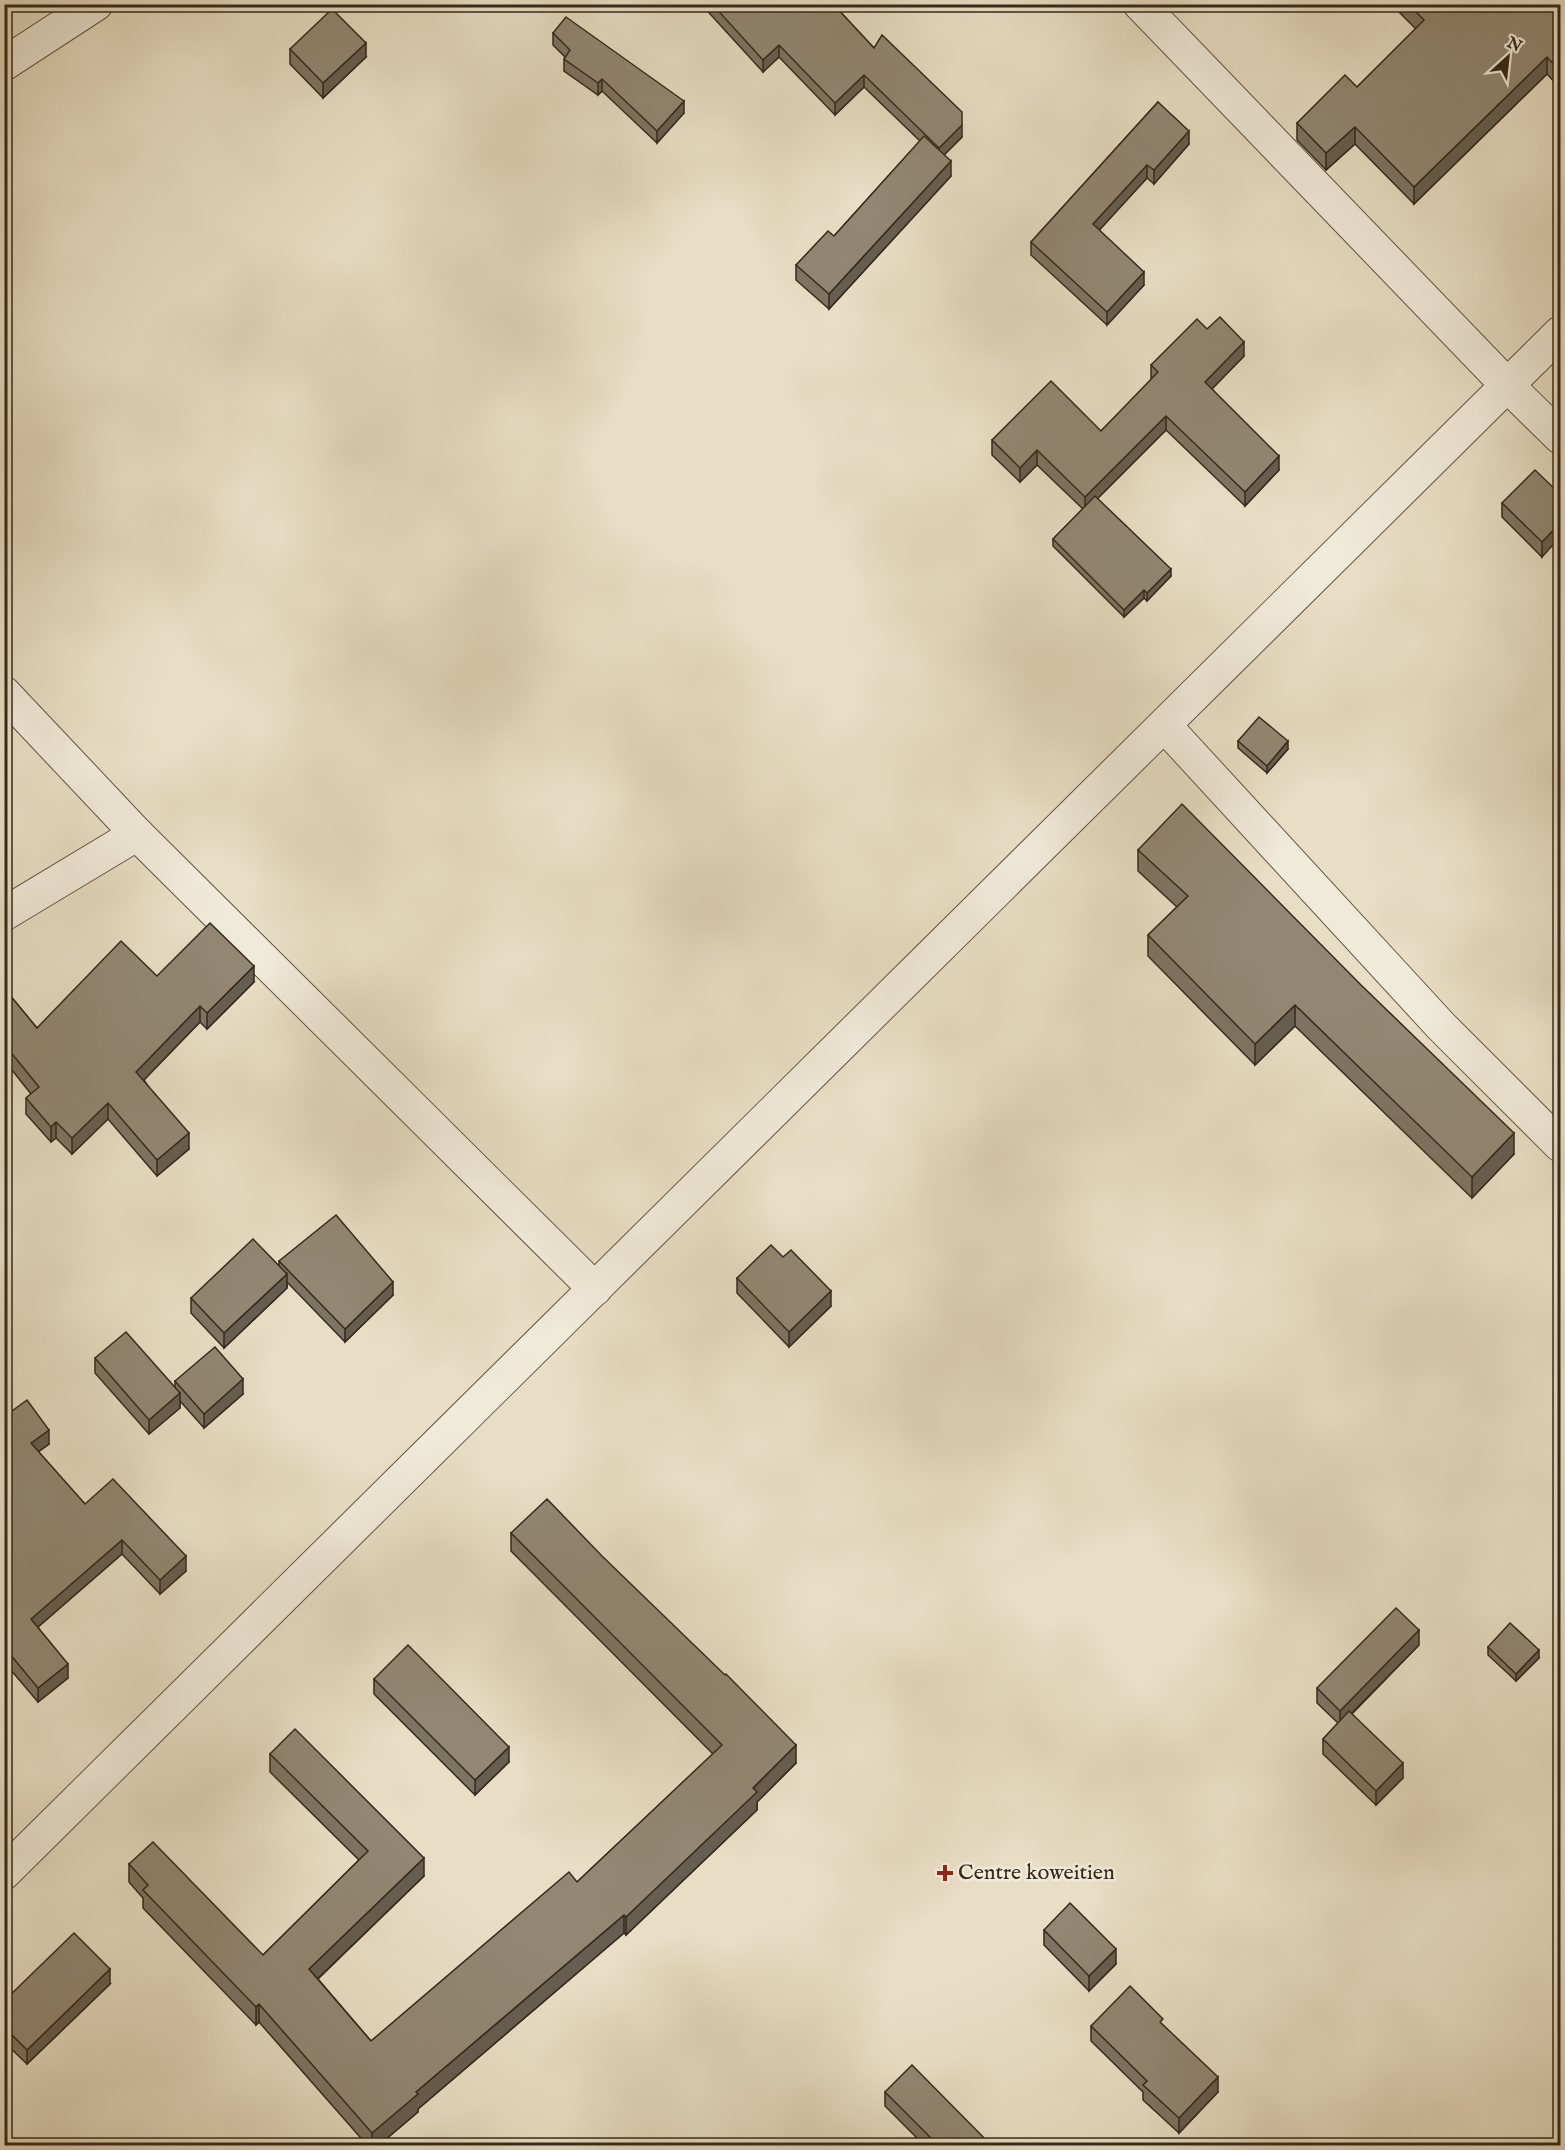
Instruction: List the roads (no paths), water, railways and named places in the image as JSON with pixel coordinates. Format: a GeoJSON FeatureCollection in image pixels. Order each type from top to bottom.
{"type":"FeatureCollection","features":[{"type":"Feature","properties":{"kind":"street"},"geometry":{"type":"LineString","coordinates":[[4,64],[96,4]]}},
{"type":"Feature","properties":{"kind":"street"},"geometry":{"type":"LineString","coordinates":[[1140,4],[1508,386],[1560,437]]}},
{"type":"Feature","properties":{"kind":"street"},"geometry":{"type":"LineString","coordinates":[[4,1873],[1560,333]]}},
{"type":"Feature","properties":{"kind":"street"},"geometry":{"type":"LineString","coordinates":[[4,693],[137,834],[595,1289]]}},
{"type":"Feature","properties":{"kind":"street"},"geometry":{"type":"LineString","coordinates":[[1165,726],[1441,1026],[1560,1144]]}},
{"type":"Feature","properties":{"kind":"street"},"geometry":{"type":"LineString","coordinates":[[4,914],[137,834]]}},
{"type":"Feature","properties":{"kind":"place","name":"Centre koweitien"},"geometry":{"type":"Point","coordinates":[945,1873]}}]}
